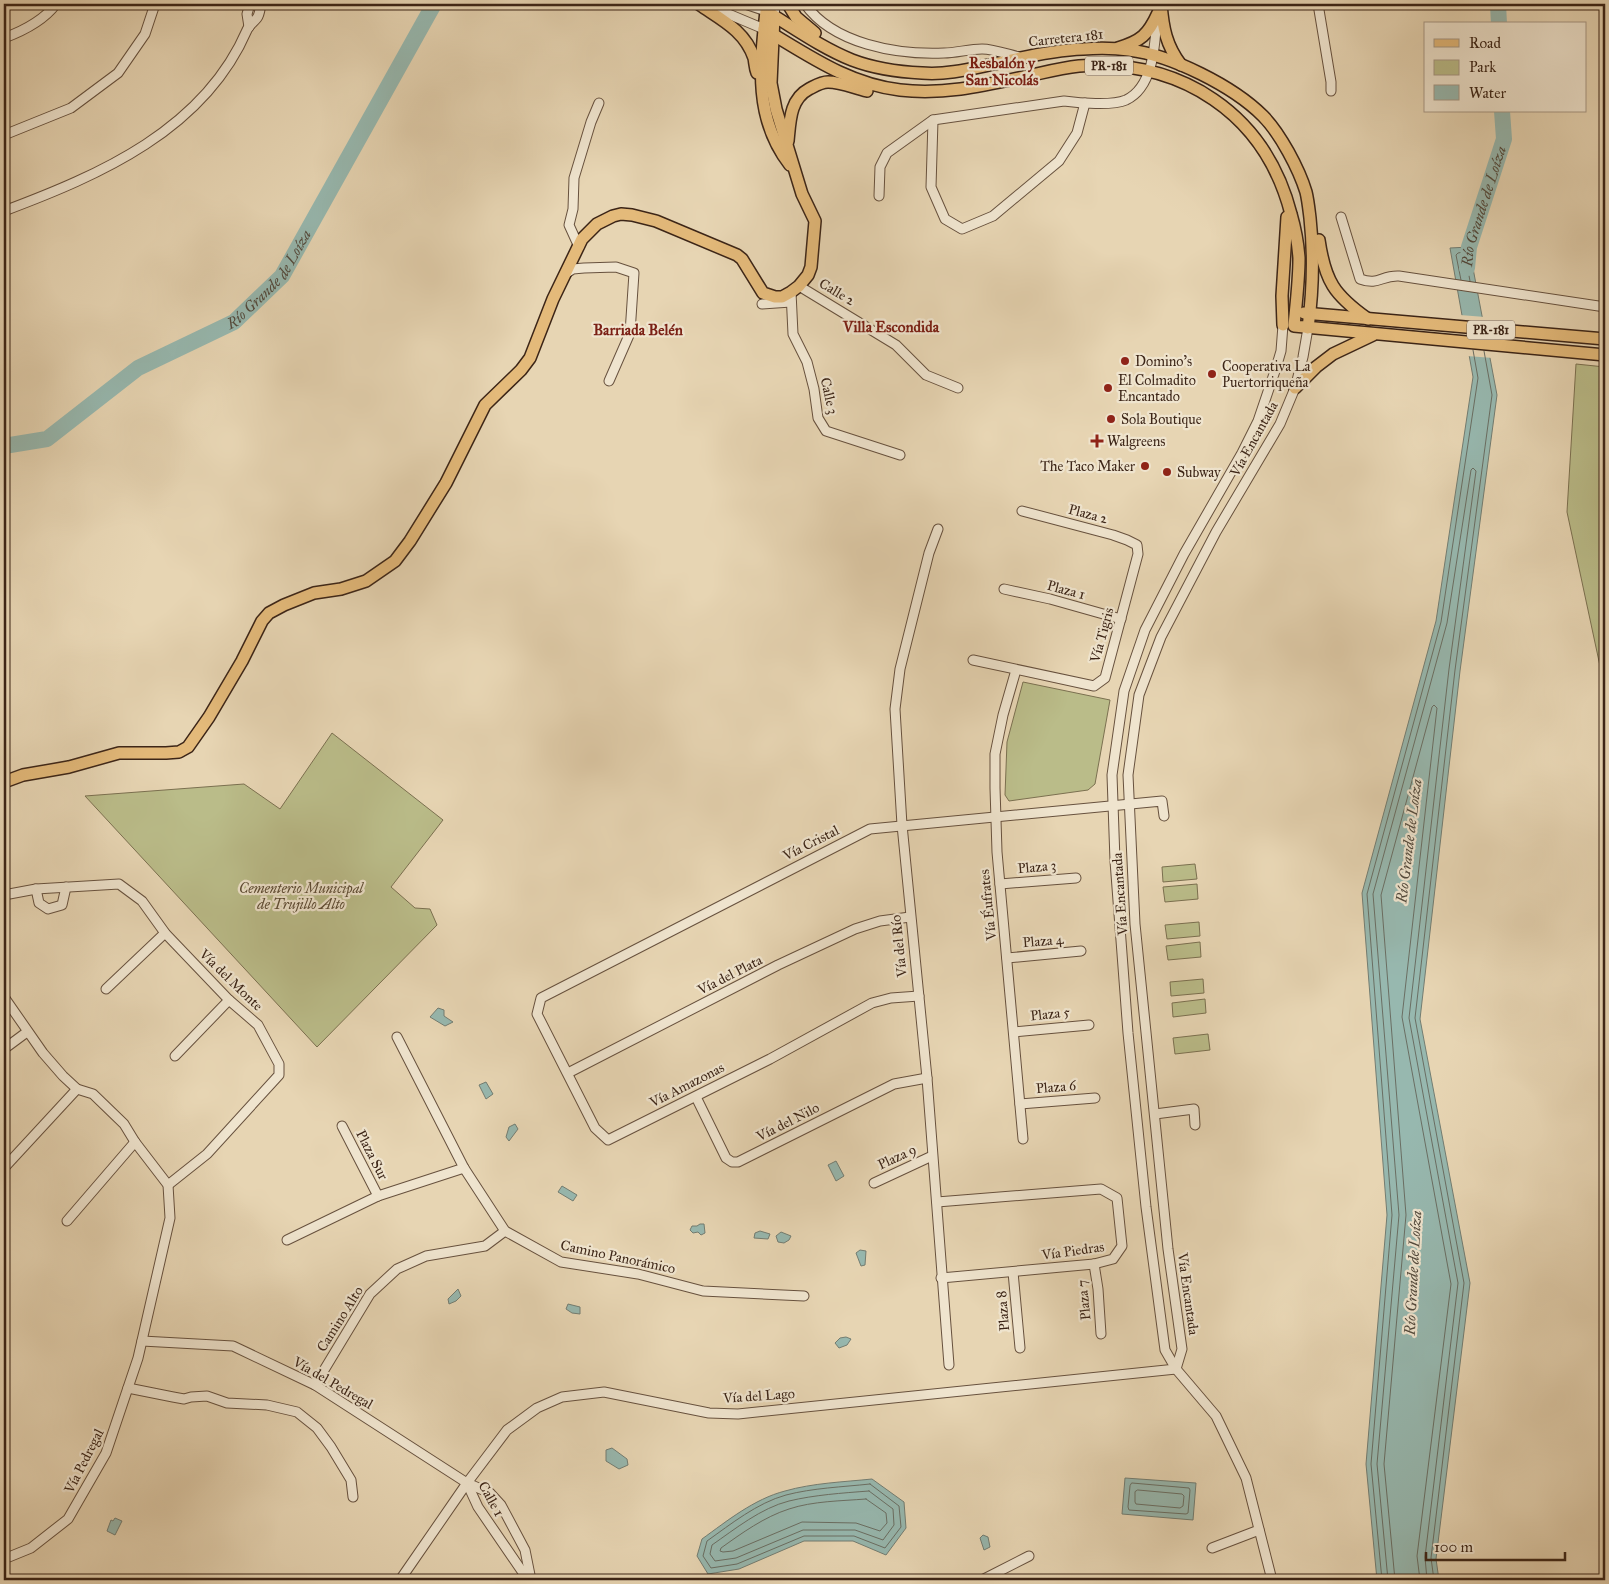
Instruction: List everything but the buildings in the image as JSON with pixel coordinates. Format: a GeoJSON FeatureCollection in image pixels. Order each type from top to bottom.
{"type":"FeatureCollection","features":[{"type":"Feature","properties":{"kind":"main road"},"geometry":{"type":"LineString","coordinates":[[697,4],[735,28],[745,39],[761,82]]}},
{"type":"Feature","properties":{"kind":"main road"},"geometry":{"type":"LineString","coordinates":[[788,4],[796,17],[806,27],[827,40],[831,50]]}},
{"type":"Feature","properties":{"kind":"main road"},"geometry":{"type":"LineString","coordinates":[[1114,49],[1130,44],[1151,29],[1159,7]]}},
{"type":"Feature","properties":{"kind":"main road"},"geometry":{"type":"LineString","coordinates":[[1159,7],[1166,37],[1172,52],[1182,66]]}},
{"type":"Feature","properties":{"kind":"main road"},"geometry":{"type":"LineString","coordinates":[[770,9],[761,82],[766,115],[780,152],[795,172]]}},
{"type":"Feature","properties":{"kind":"main road","name":"Carretera 181"},"geometry":{"type":"LineString","coordinates":[[770,9],[831,50],[854,61],[924,74],[967,70],[1023,58],[1080,49],[1114,49],[1154,55],[1217,83],[1243,99],[1264,117],[1295,163],[1306,192],[1314,258],[1308,328]]}},
{"type":"Feature","properties":{"kind":"main road"},"geometry":{"type":"LineString","coordinates":[[4,782],[23,775],[69,767],[119,753],[179,752],[188,747],[209,717],[262,621],[269,613],[284,604],[314,592],[342,589],[366,581],[395,561],[410,541],[446,483],[486,405],[521,370],[530,358],[553,300],[578,247],[589,230],[597,224],[621,214],[656,222],[736,255],[742,259],[763,293],[782,297],[794,293],[808,275],[811,267],[815,221],[802,194],[771,83],[768,32]]}},
{"type":"Feature","properties":{"kind":"main road","name":"PR-181"},"geometry":{"type":"LineString","coordinates":[[768,32],[819,63],[848,77],[866,84],[900,90],[942,92],[964,90],[1076,66],[1106,65],[1149,71],[1167,77],[1203,92],[1242,121],[1271,162],[1288,201],[1299,258],[1295,312],[1289,326],[1602,355]]}},
{"type":"Feature","properties":{"kind":"main road"},"geometry":{"type":"LineString","coordinates":[[788,147],[790,115],[797,98],[805,91],[829,82],[888,94],[900,90]]}},
{"type":"Feature","properties":{"kind":"main road"},"geometry":{"type":"LineString","coordinates":[[1306,192],[1315,217],[1321,256],[1329,279],[1347,304],[1369,320]]}},
{"type":"Feature","properties":{"kind":"main road"},"geometry":{"type":"LineString","coordinates":[[1288,201],[1282,296],[1289,326]]}},
{"type":"Feature","properties":{"kind":"main road","name":"PR-181"},"geometry":{"type":"LineString","coordinates":[[1295,312],[1369,320],[1603,339]]}},
{"type":"Feature","properties":{"kind":"main road"},"geometry":{"type":"LineString","coordinates":[[1295,388],[1316,367],[1333,354],[1379,335]]}},
{"type":"Feature","properties":{"kind":"street"},"geometry":{"type":"LineString","coordinates":[[4,38],[19,32],[50,12],[56,4]]}},
{"type":"Feature","properties":{"kind":"street"},"geometry":{"type":"LineString","coordinates":[[4,135],[71,108],[118,73],[145,34],[155,4]]}},
{"type":"Feature","properties":{"kind":"street"},"geometry":{"type":"LineString","coordinates":[[248,27],[247,14],[250,4]]}},
{"type":"Feature","properties":{"kind":"street"},"geometry":{"type":"LineString","coordinates":[[4,211],[100,172],[159,136],[190,111],[225,71],[241,45],[248,27],[258,17],[261,4]]}},
{"type":"Feature","properties":{"kind":"street"},"geometry":{"type":"LineString","coordinates":[[697,4],[726,13],[768,32]]}},
{"type":"Feature","properties":{"kind":"street"},"geometry":{"type":"LineString","coordinates":[[745,4],[770,9]]}},
{"type":"Feature","properties":{"kind":"street"},"geometry":{"type":"LineString","coordinates":[[805,4],[811,13],[837,31],[856,40],[886,49],[916,54],[983,49],[1023,58]]}},
{"type":"Feature","properties":{"kind":"street"},"geometry":{"type":"LineString","coordinates":[[1318,4],[1331,91]]}},
{"type":"Feature","properties":{"kind":"street"},"geometry":{"type":"LineString","coordinates":[[879,196],[880,167],[887,152],[933,120],[1064,101],[1085,103],[1125,100],[1134,94],[1149,71],[1154,55],[1159,7]]}},
{"type":"Feature","properties":{"kind":"street"},"geometry":{"type":"LineString","coordinates":[[578,247],[569,225],[574,209],[574,178],[591,122],[599,103]]}},
{"type":"Feature","properties":{"kind":"street"},"geometry":{"type":"LineString","coordinates":[[933,120],[931,187],[945,218],[962,229],[993,216],[1059,161],[1077,133],[1085,103]]}},
{"type":"Feature","properties":{"kind":"street"},"geometry":{"type":"LineString","coordinates":[[1341,217],[1360,278],[1370,283],[1382,280],[1389,275],[1605,307]]}},
{"type":"Feature","properties":{"kind":"street"},"geometry":{"type":"LineString","coordinates":[[565,274],[584,268],[616,267],[634,274],[630,333],[609,381]]}},
{"type":"Feature","properties":{"kind":"street"},"geometry":{"type":"LineString","coordinates":[[762,304],[794,293]]}},
{"type":"Feature","properties":{"kind":"street","name":"Calle 2"},"geometry":{"type":"LineString","coordinates":[[794,293],[896,345],[926,375],[958,388]]}},
{"type":"Feature","properties":{"kind":"street","name":"Calle 3"},"geometry":{"type":"LineString","coordinates":[[794,293],[793,334],[807,362],[818,418],[826,431],[900,454]]}},
{"type":"Feature","properties":{"kind":"street","name":"Vía Encantada"},"geometry":{"type":"LineString","coordinates":[[1176,1369],[1165,1350],[1146,1207],[1128,1033],[1115,861],[1112,775],[1124,691],[1144,630],[1184,554],[1242,454],[1258,420],[1289,326]]}},
{"type":"Feature","properties":{"kind":"street","name":"Vía Encantada"},"geometry":{"type":"LineString","coordinates":[[1176,1369],[1182,1349],[1168,1249],[1135,924],[1128,775],[1139,695],[1161,636],[1216,532],[1280,424],[1295,388],[1308,328]]}},
{"type":"Feature","properties":{"kind":"street","name":"Plaza 2"},"geometry":{"type":"LineString","coordinates":[[1022,511],[1127,540],[1137,545],[1138,554]]}},
{"type":"Feature","properties":{"kind":"street","name":"Vía del Río"},"geometry":{"type":"LineString","coordinates":[[938,529],[929,553],[900,669],[895,709],[902,825],[927,1078],[949,1365]]}},
{"type":"Feature","properties":{"kind":"street","name":"Vía Tigris"},"geometry":{"type":"LineString","coordinates":[[973,660],[1094,686],[1105,678],[1138,554]]}},
{"type":"Feature","properties":{"kind":"street","name":"Plaza 1"},"geometry":{"type":"LineString","coordinates":[[1004,589],[1050,599],[1120,619]]}},
{"type":"Feature","properties":{"kind":"street","name":"Vía Éufrates"},"geometry":{"type":"LineString","coordinates":[[1016,670],[1003,714],[995,754],[1000,884],[1023,1139]]}},
{"type":"Feature","properties":{"kind":"street","name":"Vía Cristal"},"geometry":{"type":"LineString","coordinates":[[539,1005],[541,998],[870,829],[1162,801],[1164,816]]}},
{"type":"Feature","properties":{"kind":"street","name":"Plaza 3"},"geometry":{"type":"LineString","coordinates":[[1000,884],[1076,878]]}},
{"type":"Feature","properties":{"kind":"street","name":"Vía del Monte"},"geometry":{"type":"LineString","coordinates":[[4,896],[36,889],[119,884],[142,901],[165,933],[230,1000],[258,1025],[279,1064],[279,1075],[207,1154],[168,1185]]}},
{"type":"Feature","properties":{"kind":"street"},"geometry":{"type":"LineString","coordinates":[[36,889],[39,903],[48,908],[62,905],[66,887]]}},
{"type":"Feature","properties":{"kind":"street","name":"Vía del Plata"},"geometry":{"type":"LineString","coordinates":[[568,1073],[778,965],[855,929],[880,922],[910,917]]}},
{"type":"Feature","properties":{"kind":"street"},"geometry":{"type":"LineString","coordinates":[[106,989],[165,933]]}},
{"type":"Feature","properties":{"kind":"street","name":"Plaza 4"},"geometry":{"type":"LineString","coordinates":[[1007,958],[1081,952]]}},
{"type":"Feature","properties":{"kind":"street","name":"Vía Amazonas"},"geometry":{"type":"LineString","coordinates":[[539,1005],[537,1014],[595,1128],[608,1140],[872,1003],[891,998],[919,996]]}},
{"type":"Feature","properties":{"kind":"street"},"geometry":{"type":"LineString","coordinates":[[4,998],[43,1053],[77,1089],[92,1094],[124,1124],[135,1142],[168,1185],[170,1218],[142,1341]]}},
{"type":"Feature","properties":{"kind":"street"},"geometry":{"type":"LineString","coordinates":[[175,1056],[230,1000]]}},
{"type":"Feature","properties":{"kind":"street","name":"Plaza 5"},"geometry":{"type":"LineString","coordinates":[[1014,1032],[1089,1024]]}},
{"type":"Feature","properties":{"kind":"street"},"geometry":{"type":"LineString","coordinates":[[4,1049],[27,1032]]}},
{"type":"Feature","properties":{"kind":"street","name":"Camino Panorámico"},"geometry":{"type":"LineString","coordinates":[[398,1037],[464,1168],[504,1231],[561,1262],[638,1274],[703,1291],[804,1296]]}},
{"type":"Feature","properties":{"kind":"street","name":"Vía del Nilo"},"geometry":{"type":"LineString","coordinates":[[696,1096],[726,1158],[732,1162],[738,1162],[894,1084],[927,1078]]}},
{"type":"Feature","properties":{"kind":"street"},"geometry":{"type":"LineString","coordinates":[[4,1168],[77,1089]]}},
{"type":"Feature","properties":{"kind":"street","name":"Plaza 6"},"geometry":{"type":"LineString","coordinates":[[1020,1104],[1095,1098]]}},
{"type":"Feature","properties":{"kind":"street"},"geometry":{"type":"LineString","coordinates":[[1155,1114],[1194,1109],[1195,1124]]}},
{"type":"Feature","properties":{"kind":"street","name":"Plaza Sur"},"geometry":{"type":"LineString","coordinates":[[342,1126],[378,1196]]}},
{"type":"Feature","properties":{"kind":"street"},"geometry":{"type":"LineString","coordinates":[[67,1221],[135,1142]]}},
{"type":"Feature","properties":{"kind":"street","name":"Plaza 9"},"geometry":{"type":"LineString","coordinates":[[874,1183],[932,1156]]}},
{"type":"Feature","properties":{"kind":"street"},"geometry":{"type":"LineString","coordinates":[[287,1240],[378,1196],[464,1168]]}},
{"type":"Feature","properties":{"kind":"street","name":"Vía Piedras"},"geometry":{"type":"LineString","coordinates":[[937,1202],[1101,1189],[1117,1198],[1122,1246],[1113,1259],[1094,1264],[941,1278]]}},
{"type":"Feature","properties":{"kind":"street","name":"Camino Alto"},"geometry":{"type":"LineString","coordinates":[[314,1385],[370,1294],[397,1269],[426,1256],[485,1246],[504,1231]]}},
{"type":"Feature","properties":{"kind":"street","name":"Plaza 7"},"geometry":{"type":"LineString","coordinates":[[1094,1264],[1098,1288],[1101,1334]]}},
{"type":"Feature","properties":{"kind":"street","name":"Plaza 8"},"geometry":{"type":"LineString","coordinates":[[1013,1272],[1020,1348]]}},
{"type":"Feature","properties":{"kind":"street","name":"Vía del Pedregal"},"geometry":{"type":"LineString","coordinates":[[142,1341],[233,1346],[314,1385],[467,1483]]}},
{"type":"Feature","properties":{"kind":"street","name":"Vía Pedregal"},"geometry":{"type":"LineString","coordinates":[[4,1559],[31,1548],[68,1519],[80,1502],[106,1453],[142,1341]]}},
{"type":"Feature","properties":{"kind":"street"},"geometry":{"type":"LineString","coordinates":[[1176,1369],[1216,1416],[1246,1478],[1272,1580]]}},
{"type":"Feature","properties":{"kind":"street","name":"Vía del Lago"},"geometry":{"type":"LineString","coordinates":[[400,1580],[467,1483],[508,1430],[537,1408],[562,1397],[604,1392],[709,1413],[738,1414],[1176,1369]]}},
{"type":"Feature","properties":{"kind":"street"},"geometry":{"type":"LineString","coordinates":[[128,1388],[172,1398],[184,1399],[206,1396],[227,1403],[267,1405],[297,1412],[318,1428],[331,1447],[351,1480],[353,1497]]}},
{"type":"Feature","properties":{"kind":"street","name":"Calle 1"},"geometry":{"type":"LineString","coordinates":[[467,1483],[478,1507],[529,1580]]}},
{"type":"Feature","properties":{"kind":"street","name":"Calle 1"},"geometry":{"type":"LineString","coordinates":[[467,1483],[490,1493],[501,1505],[526,1550],[529,1580]]}},
{"type":"Feature","properties":{"kind":"street"},"geometry":{"type":"LineString","coordinates":[[1212,1548],[1259,1530]]}},
{"type":"Feature","properties":{"kind":"street"},"geometry":{"type":"LineString","coordinates":[[982,1580],[1029,1556]]}},
{"type":"Feature","properties":{"kind":"green space"},"geometry":{"type":"Polygon","coordinates":[[[1576,364],[1605,367],[1605,677],[1600,666],[1567,512],[1576,364]]]}},
{"type":"Feature","properties":{"kind":"green space"},"geometry":{"type":"Polygon","coordinates":[[[1023,682],[1110,700],[1095,784],[1088,790],[1009,801],[1005,795],[1007,742],[1023,682]]]}},
{"type":"Feature","properties":{"kind":"green space","name":"Cementerio Municipal de Trujillo Alto"},"geometry":{"type":"Polygon","coordinates":[[[332,733],[443,820],[391,887],[415,908],[430,909],[437,925],[317,1047],[85,796],[244,784],[280,809],[332,733]]]}},
{"type":"Feature","properties":{"kind":"green space"},"geometry":{"type":"Polygon","coordinates":[[[1195,864],[1197,879],[1163,882],[1162,867],[1195,864]]]}},
{"type":"Feature","properties":{"kind":"green space"},"geometry":{"type":"Polygon","coordinates":[[[1197,884],[1198,899],[1165,902],[1163,887],[1197,884]]]}},
{"type":"Feature","properties":{"kind":"green space"},"geometry":{"type":"Polygon","coordinates":[[[1199,922],[1200,936],[1167,939],[1165,925],[1199,922]]]}},
{"type":"Feature","properties":{"kind":"green space"},"geometry":{"type":"Polygon","coordinates":[[[1200,942],[1201,957],[1168,960],[1166,946],[1200,942]]]}},
{"type":"Feature","properties":{"kind":"green space"},"geometry":{"type":"Polygon","coordinates":[[[1203,979],[1204,993],[1171,996],[1170,982],[1203,979]]]}},
{"type":"Feature","properties":{"kind":"green space"},"geometry":{"type":"Polygon","coordinates":[[[1205,999],[1206,1013],[1173,1017],[1172,1003],[1205,999]]]}},
{"type":"Feature","properties":{"kind":"green space"},"geometry":{"type":"Polygon","coordinates":[[[1208,1034],[1210,1050],[1175,1054],[1173,1038],[1208,1034]]]}},
{"type":"Feature","properties":{"kind":"water"},"geometry":{"type":"Polygon","coordinates":[[[1469,247],[1497,395],[1460,671],[1420,1019],[1470,1283],[1436,1559],[1439,1580],[1377,1580],[1366,1464],[1387,1215],[1362,893],[1436,621],[1473,377],[1450,248],[1469,247]]]}},
{"type":"Feature","properties":{"kind":"water"},"geometry":{"type":"Polygon","coordinates":[[[438,1008],[444,1010],[444,1016],[453,1022],[445,1026],[430,1017],[438,1008]]]}},
{"type":"Feature","properties":{"kind":"water"},"geometry":{"type":"Polygon","coordinates":[[[486,1082],[493,1094],[486,1099],[479,1085],[486,1082]]]}},
{"type":"Feature","properties":{"kind":"water"},"geometry":{"type":"Polygon","coordinates":[[[515,1124],[518,1129],[509,1141],[506,1137],[509,1127],[515,1124]]]}},
{"type":"Feature","properties":{"kind":"water"},"geometry":{"type":"Polygon","coordinates":[[[836,1161],[844,1176],[836,1181],[828,1165],[836,1161]]]}},
{"type":"Feature","properties":{"kind":"water"},"geometry":{"type":"Polygon","coordinates":[[[562,1186],[577,1195],[573,1201],[558,1192],[562,1186]]]}},
{"type":"Feature","properties":{"kind":"water"},"geometry":{"type":"Polygon","coordinates":[[[704,1224],[705,1233],[701,1235],[690,1230],[692,1226],[704,1224]]]}},
{"type":"Feature","properties":{"kind":"water"},"geometry":{"type":"Polygon","coordinates":[[[760,1231],[770,1234],[768,1239],[754,1238],[755,1233],[760,1231]]]}},
{"type":"Feature","properties":{"kind":"water"},"geometry":{"type":"Polygon","coordinates":[[[781,1232],[791,1236],[784,1243],[778,1242],[776,1236],[781,1232]]]}},
{"type":"Feature","properties":{"kind":"water"},"geometry":{"type":"Polygon","coordinates":[[[860,1250],[866,1251],[865,1265],[861,1266],[856,1253],[860,1250]]]}},
{"type":"Feature","properties":{"kind":"water"},"geometry":{"type":"Polygon","coordinates":[[[458,1289],[461,1296],[449,1304],[448,1299],[458,1289]]]}},
{"type":"Feature","properties":{"kind":"water"},"geometry":{"type":"Polygon","coordinates":[[[568,1304],[580,1307],[580,1314],[572,1313],[566,1309],[568,1304]]]}},
{"type":"Feature","properties":{"kind":"water"},"geometry":{"type":"Polygon","coordinates":[[[846,1337],[851,1339],[847,1345],[839,1348],[835,1343],[840,1338],[846,1337]]]}},
{"type":"Feature","properties":{"kind":"water"},"geometry":{"type":"Polygon","coordinates":[[[612,1448],[627,1459],[628,1465],[619,1469],[606,1461],[606,1450],[612,1448]]]}},
{"type":"Feature","properties":{"kind":"water"},"geometry":{"type":"Polygon","coordinates":[[[1125,1478],[1196,1483],[1193,1520],[1122,1514],[1125,1478]]]}},
{"type":"Feature","properties":{"kind":"water"},"geometry":{"type":"Polygon","coordinates":[[[872,1479],[904,1502],[906,1528],[886,1555],[853,1541],[804,1541],[739,1569],[708,1574],[697,1556],[702,1539],[741,1511],[762,1499],[806,1486],[872,1479]]]}},
{"type":"Feature","properties":{"kind":"water"},"geometry":{"type":"Polygon","coordinates":[[[115,1518],[122,1521],[115,1535],[107,1531],[111,1520],[113,1521],[115,1518]]]}},
{"type":"Feature","properties":{"kind":"water"},"geometry":{"type":"Polygon","coordinates":[[[983,1535],[988,1537],[990,1547],[984,1550],[980,1538],[983,1535]]]}},
{"type":"Feature","properties":{"kind":"pier"},"geometry":{"type":"Polygon","coordinates":[[[1460,315],[1485,317],[1493,358],[1467,356],[1460,315]]]}},
{"type":"Feature","properties":{"kind":"waterway","name":"Río Grande de Loíza"},"geometry":{"type":"LineString","coordinates":[[4,446],[47,439],[138,368],[234,322],[282,276],[434,4]]}},
{"type":"Feature","properties":{"kind":"waterway","name":"Río Grande de Loíza"},"geometry":{"type":"LineString","coordinates":[[1498,4],[1499,22]]}},
{"type":"Feature","properties":{"kind":"waterway","name":"Río Grande de Loíza"},"geometry":{"type":"LineString","coordinates":[[1467,268],[1469,247],[1504,139],[1502,112]]}},
{"type":"Feature","properties":{"kind":"place","name":"Domino's"},"geometry":{"type":"Point","coordinates":[1125,361]}},
{"type":"Feature","properties":{"kind":"place","name":"Cooperativa La Puertorriqueña"},"geometry":{"type":"Point","coordinates":[1212,374]}},
{"type":"Feature","properties":{"kind":"place","name":"El Colmadito Encantado"},"geometry":{"type":"Point","coordinates":[1108,388]}},
{"type":"Feature","properties":{"kind":"place","name":"Sola Boutique"},"geometry":{"type":"Point","coordinates":[1111,419]}},
{"type":"Feature","properties":{"kind":"place","name":"Walgreens"},"geometry":{"type":"Point","coordinates":[1097,441]}},
{"type":"Feature","properties":{"kind":"place","name":"The Taco Maker"},"geometry":{"type":"Point","coordinates":[1145,466]}},
{"type":"Feature","properties":{"kind":"place","name":"Subway"},"geometry":{"type":"Point","coordinates":[1167,472]}},
{"type":"Feature","properties":{"kind":"district","name":"Resbalón y San Nicolás"},"geometry":{"type":"Point","coordinates":[1002,72]}},
{"type":"Feature","properties":{"kind":"district","name":"Villa Escondida"},"geometry":{"type":"Point","coordinates":[891,327]}},
{"type":"Feature","properties":{"kind":"district","name":"Barriada Belén"},"geometry":{"type":"Point","coordinates":[638,330]}}]}
